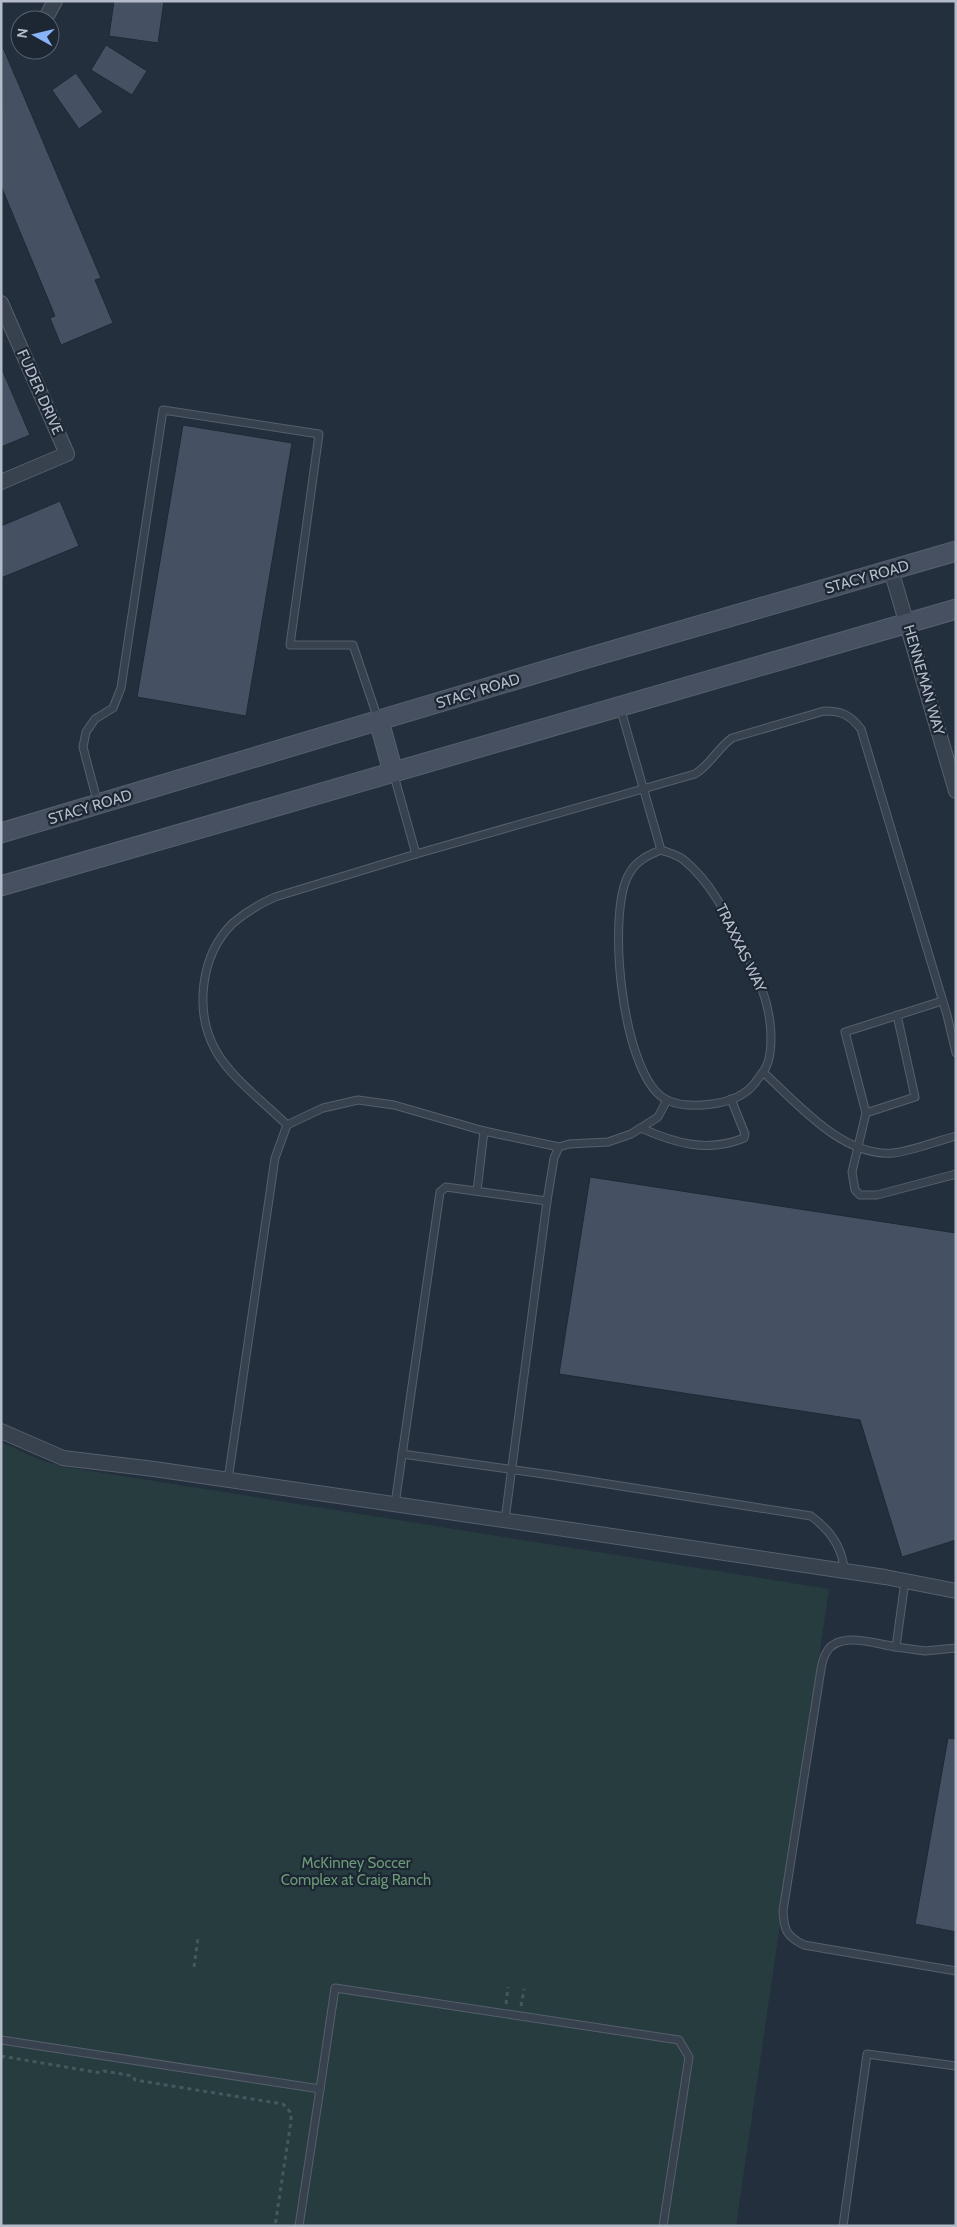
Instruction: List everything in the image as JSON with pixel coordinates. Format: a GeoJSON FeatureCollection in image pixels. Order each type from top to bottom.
{"type":"FeatureCollection","features":[{"type":"Feature","properties":{"kind":"main road","name":"STACY ROAD"},"geometry":{"type":"LineString","coordinates":[[1,833],[584,659],[956,551]]}},
{"type":"Feature","properties":{"kind":"main road"},"geometry":{"type":"LineString","coordinates":[[1,886],[956,609]]}},
{"type":"Feature","properties":{"kind":"main road"},"geometry":{"type":"LineString","coordinates":[[379,721],[393,772]]}},
{"type":"Feature","properties":{"kind":"street","name":"FUDER DRIVE"},"geometry":{"type":"LineString","coordinates":[[1,303],[67,454],[1,482]]}},
{"type":"Feature","properties":{"kind":"street","name":"HENNEMAN WAY"},"geometry":{"type":"LineString","coordinates":[[892,570],[955,786]]}},
{"type":"Feature","properties":{"kind":"street"},"geometry":{"type":"LineString","coordinates":[[1,1431],[63,1458],[505,1520],[844,1571],[956,1591]]}},
{"type":"Feature","properties":{"kind":"lane"},"geometry":{"type":"LineString","coordinates":[[98,804],[83,747],[86,732],[95,719],[113,708],[121,688],[163,410],[319,434],[290,645],[353,644],[379,721]]}},
{"type":"Feature","properties":{"kind":"lane"},"geometry":{"type":"LineString","coordinates":[[228,1480],[274,1167],[287,1125],[323,1108],[358,1100],[394,1105],[484,1131],[560,1147],[569,1144],[608,1142],[641,1128],[658,1117],[666,1100],[656,1091],[645,1075],[637,1055],[624,1005],[619,965],[621,898],[628,874],[644,857],[661,850],[620,706]]}},
{"type":"Feature","properties":{"kind":"lane"},"geometry":{"type":"LineString","coordinates":[[287,1125],[231,1071],[213,1044],[202,1007],[204,978],[214,948],[232,924],[255,906],[274,897],[416,854],[695,774],[707,767],[723,744],[732,738],[824,711],[839,711],[852,717],[861,730],[942,1000],[956,1053]]}},
{"type":"Feature","properties":{"kind":"lane"},"geometry":{"type":"LineString","coordinates":[[393,772],[416,854]]}},
{"type":"Feature","properties":{"kind":"lane","name":"TRAXXAS WAY"},"geometry":{"type":"LineString","coordinates":[[661,850],[684,859],[707,882],[760,982],[771,1021],[771,1046],[767,1066],[752,1087],[731,1099],[705,1105],[691,1105],[666,1100]]}},
{"type":"Feature","properties":{"kind":"lane"},"geometry":{"type":"LineString","coordinates":[[942,1000],[845,1032],[866,1113],[852,1172],[855,1190],[860,1195],[877,1195],[956,1174]]}},
{"type":"Feature","properties":{"kind":"lane"},"geometry":{"type":"LineString","coordinates":[[866,1113],[914,1097],[897,1015]]}},
{"type":"Feature","properties":{"kind":"lane"},"geometry":{"type":"LineString","coordinates":[[763,1072],[827,1130],[846,1143],[870,1151],[892,1153],[956,1136]]}},
{"type":"Feature","properties":{"kind":"lane"},"geometry":{"type":"LineString","coordinates":[[641,1128],[667,1140],[683,1144],[700,1146],[734,1142],[744,1138],[745,1134],[731,1099]]}},
{"type":"Feature","properties":{"kind":"lane"},"geometry":{"type":"LineString","coordinates":[[477,1191],[484,1131]]}},
{"type":"Feature","properties":{"kind":"lane"},"geometry":{"type":"LineString","coordinates":[[505,1520],[547,1201],[554,1158],[560,1147]]}},
{"type":"Feature","properties":{"kind":"lane"},"geometry":{"type":"LineString","coordinates":[[395,1504],[440,1192],[446,1187],[547,1201]]}},
{"type":"Feature","properties":{"kind":"lane"},"geometry":{"type":"LineString","coordinates":[[402,1454],[811,1516],[830,1533],[843,1556],[844,1571]]}},
{"type":"Feature","properties":{"kind":"lane"},"geometry":{"type":"LineString","coordinates":[[896,1647],[905,1581]]}},
{"type":"Feature","properties":{"kind":"lane"},"geometry":{"type":"LineString","coordinates":[[956,1648],[925,1651],[847,1639],[835,1643],[826,1652],[821,1669],[783,1911],[784,1926],[791,1938],[804,1945],[956,1971]]}},
{"type":"Feature","properties":{"kind":"lane"},"geometry":{"type":"LineString","coordinates":[[299,2226],[335,1988],[679,2040],[689,2057],[663,2226]]}},
{"type":"Feature","properties":{"kind":"lane"},"geometry":{"type":"LineString","coordinates":[[1,2040],[320,2089]]}},
{"type":"Feature","properties":{"kind":"lane"},"geometry":{"type":"LineString","coordinates":[[843,2226],[867,2054],[956,2066]]}},
{"type":"Feature","properties":{"kind":"path"},"geometry":{"type":"LineString","coordinates":[[194,1967],[198,1938]]}},
{"type":"Feature","properties":{"kind":"path"},"geometry":{"type":"LineString","coordinates":[[505,2005],[508,1987]]}},
{"type":"Feature","properties":{"kind":"path"},"geometry":{"type":"LineString","coordinates":[[520,2007],[524,1989]]}},
{"type":"Feature","properties":{"kind":"path"},"geometry":{"type":"LineString","coordinates":[[1,2056],[101,2073],[104,2071],[133,2076],[135,2080],[283,2104],[291,2113],[292,2121],[275,2226]]}},
{"type":"Feature","properties":{"kind":"green space","name":"McKinney Soccer Complex at Craig Ranch"},"geometry":{"type":"Polygon","coordinates":[[[1,1442],[38,1459],[60,1466],[829,1589],[736,2226],[1,2226],[1,1442]]]}},
{"type":"Feature","properties":{"kind":"building"},"geometry":{"type":"Polygon","coordinates":[[[114,1],[164,1],[158,43],[109,36],[114,1]]]}},
{"type":"Feature","properties":{"kind":"building"},"geometry":{"type":"Polygon","coordinates":[[[2,45],[101,278],[95,280],[113,323],[61,345],[50,318],[55,316],[1,186],[2,45]]]}},
{"type":"Feature","properties":{"kind":"building"},"geometry":{"type":"Polygon","coordinates":[[[106,45],[147,71],[132,95],[91,70],[106,45]]]}},
{"type":"Feature","properties":{"kind":"building"},"geometry":{"type":"Polygon","coordinates":[[[76,73],[103,112],[79,129],[52,90],[76,73]]]}},
{"type":"Feature","properties":{"kind":"building"},"geometry":{"type":"Polygon","coordinates":[[[1,367],[30,435],[1,447],[1,367]]]}},
{"type":"Feature","properties":{"kind":"building"},"geometry":{"type":"Polygon","coordinates":[[[183,425],[292,443],[246,716],[137,697],[183,425]]]}},
{"type":"Feature","properties":{"kind":"building"},"geometry":{"type":"Polygon","coordinates":[[[60,501],[79,546],[1,578],[1,526],[60,501]]]}},
{"type":"Feature","properties":{"kind":"building"},"geometry":{"type":"Polygon","coordinates":[[[590,1177],[956,1233],[956,1540],[902,1557],[860,1420],[559,1374],[590,1177]]]}},
{"type":"Feature","properties":{"kind":"building"},"geometry":{"type":"Polygon","coordinates":[[[948,1738],[956,1739],[956,1932],[915,1924],[948,1738]]]}}]}
